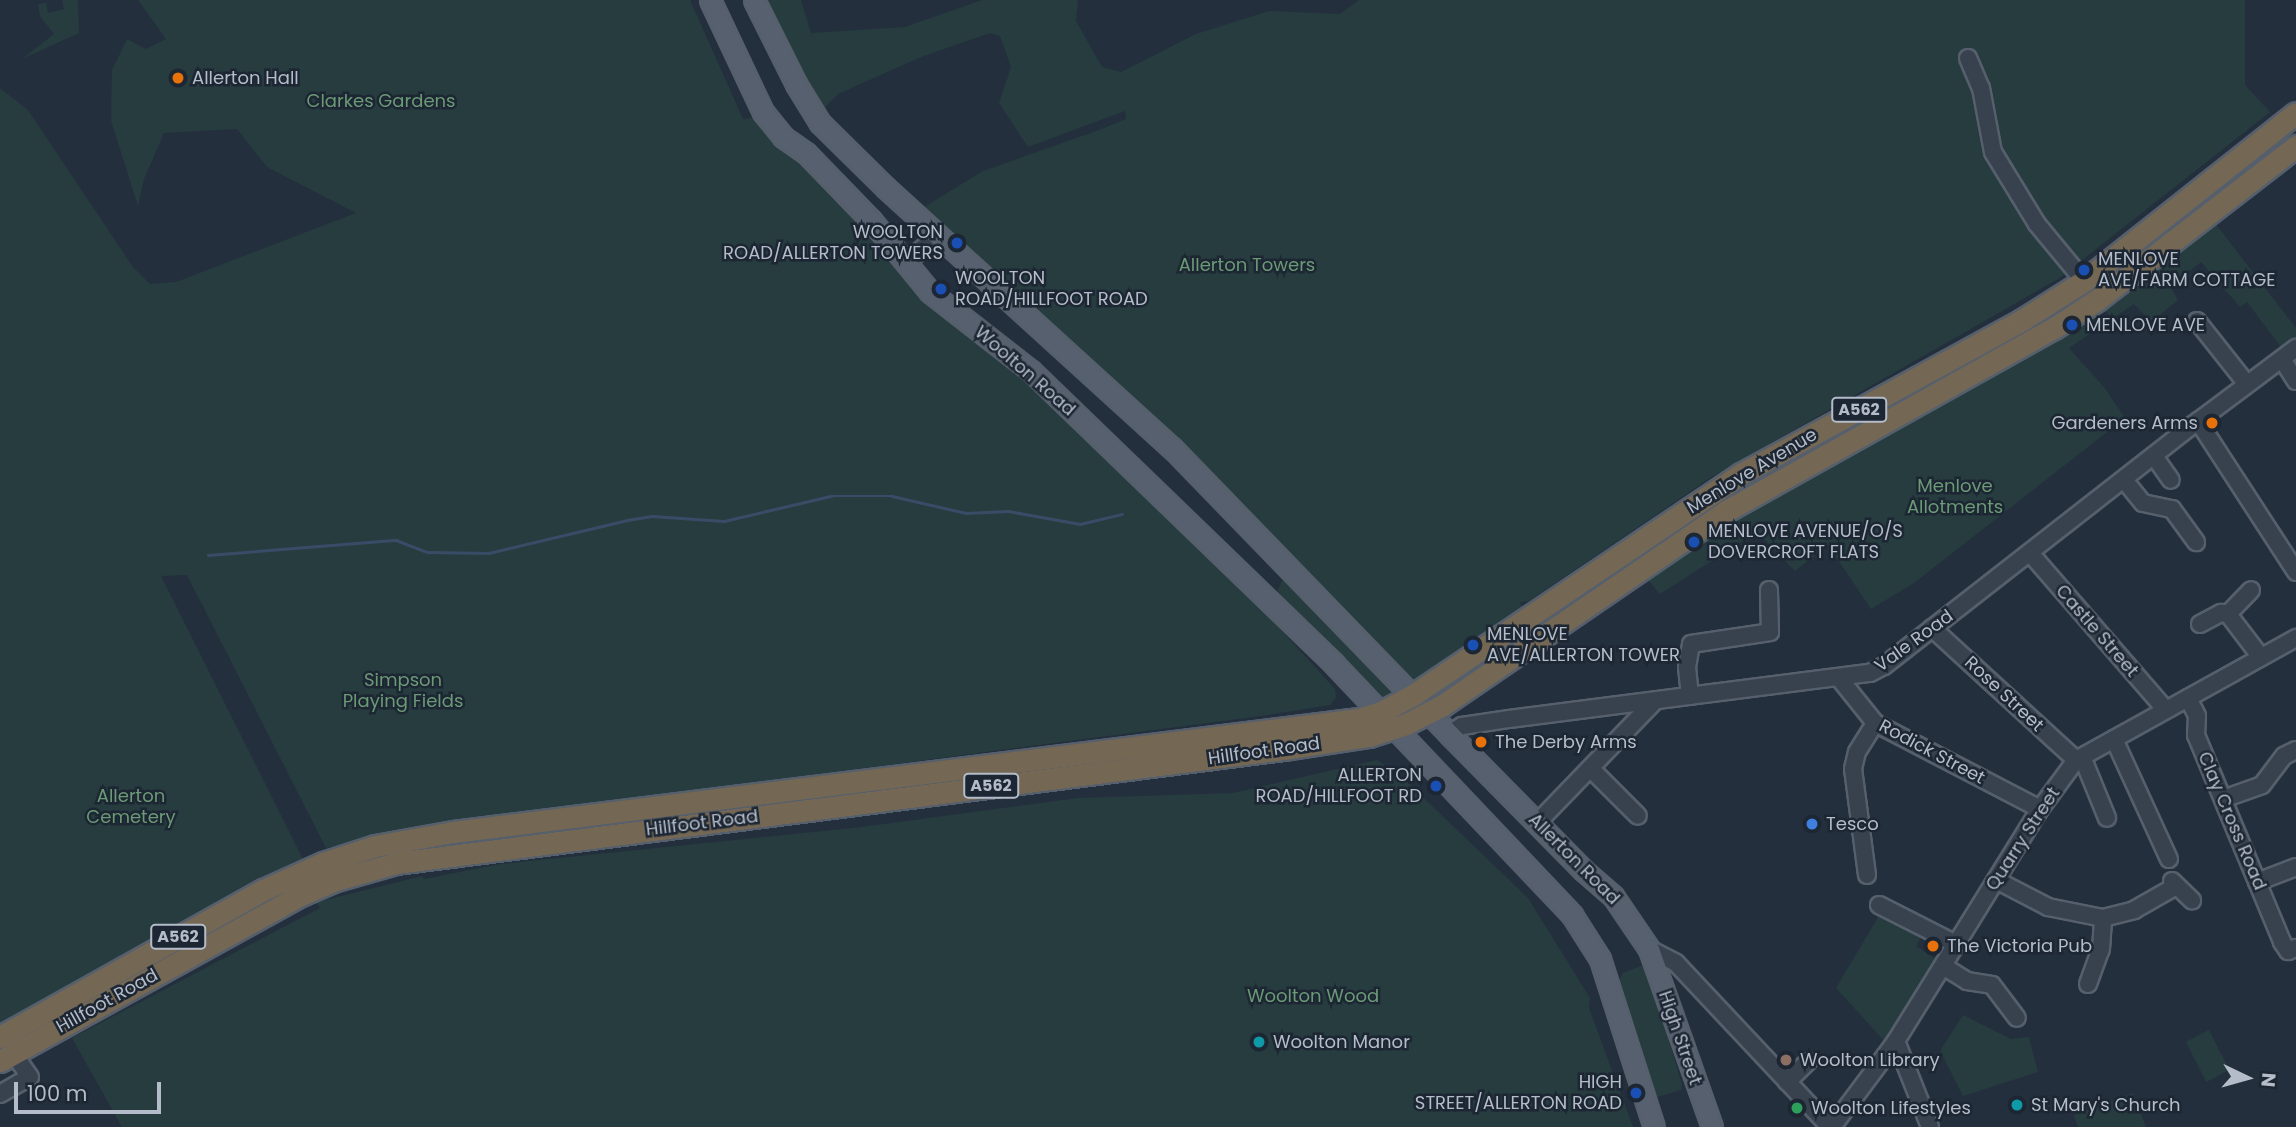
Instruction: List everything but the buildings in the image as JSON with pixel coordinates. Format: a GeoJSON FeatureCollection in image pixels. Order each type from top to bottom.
{"type":"FeatureCollection","features":[{"type":"Feature","properties":{"kind":"highway","name":"Menlove Avenue"},"geometry":{"type":"LineString","coordinates":[[1381,712],[1413,695],[1741,474],[2010,327],[2084,281],[2296,113]]}},
{"type":"Feature","properties":{"kind":"highway","name":"Menlove Avenue"},"geometry":{"type":"LineString","coordinates":[[1429,713],[1728,510],[2054,328],[2097,300],[2296,146]]}},
{"type":"Feature","properties":{"kind":"highway"},"geometry":{"type":"LineString","coordinates":[[2084,281],[2097,300]]}},
{"type":"Feature","properties":{"kind":"highway","name":"Hillfoot Road"},"geometry":{"type":"LineString","coordinates":[[313,878],[375,846],[453,832],[1337,721],[1381,712]]}},
{"type":"Feature","properties":{"kind":"highway","name":"Hillfoot Road"},"geometry":{"type":"LineString","coordinates":[[4,1050],[263,890],[313,878],[408,861],[1283,749],[1369,736],[1396,728],[1429,713]]}},
{"type":"Feature","properties":{"kind":"main road","name":"Woolton Road"},"geometry":{"type":"LineString","coordinates":[[710,0],[763,112],[783,136],[806,153],[871,220],[930,292],[1031,371],[1396,728]]}},
{"type":"Feature","properties":{"kind":"main road"},"geometry":{"type":"LineString","coordinates":[[754,0],[796,84],[820,123],[1172,448],[1413,695]]}},
{"type":"Feature","properties":{"kind":"main road"},"geometry":{"type":"LineString","coordinates":[[1337,721],[1351,707],[1352,684]]}},
{"type":"Feature","properties":{"kind":"main road","name":"Allerton Road"},"geometry":{"type":"LineString","coordinates":[[1413,695],[1613,896],[1650,949]]}},
{"type":"Feature","properties":{"kind":"main road"},"geometry":{"type":"LineString","coordinates":[[1449,734],[1451,706],[1456,696]]}},
{"type":"Feature","properties":{"kind":"main road"},"geometry":{"type":"LineString","coordinates":[[1396,728],[1572,915],[1600,959],[1654,1127]]}},
{"type":"Feature","properties":{"kind":"main road","name":"High Street"},"geometry":{"type":"LineString","coordinates":[[1650,949],[1712,1127]]}},
{"type":"Feature","properties":{"kind":"street"},"geometry":{"type":"LineString","coordinates":[[1968,58],[1981,88],[1993,152],[2037,224],[2084,281]]}},
{"type":"Feature","properties":{"kind":"street"},"geometry":{"type":"LineString","coordinates":[[906,263],[938,234]]}},
{"type":"Feature","properties":{"kind":"street"},"geometry":{"type":"LineString","coordinates":[[2197,321],[2247,384]]}},
{"type":"Feature","properties":{"kind":"street","name":"Vale Road"},"geometry":{"type":"LineString","coordinates":[[1449,734],[1462,726],[1870,673],[1884,666],[2296,348]]}},
{"type":"Feature","properties":{"kind":"street"},"geometry":{"type":"LineString","coordinates":[[2282,359],[2296,381]]}},
{"type":"Feature","properties":{"kind":"street"},"geometry":{"type":"LineString","coordinates":[[2198,421],[2296,572]]}},
{"type":"Feature","properties":{"kind":"street"},"geometry":{"type":"LineString","coordinates":[[2154,456],[2171,480]]}},
{"type":"Feature","properties":{"kind":"street"},"geometry":{"type":"LineString","coordinates":[[2124,481],[2143,503],[2172,509],[2196,542]]}},
{"type":"Feature","properties":{"kind":"street","name":"Castle Street"},"geometry":{"type":"LineString","coordinates":[[2030,553],[2165,709]]}},
{"type":"Feature","properties":{"kind":"street"},"geometry":{"type":"LineString","coordinates":[[1690,696],[1687,667],[1691,644],[1770,632],[1769,590]]}},
{"type":"Feature","properties":{"kind":"street"},"geometry":{"type":"LineString","coordinates":[[2228,614],[2251,590]]}},
{"type":"Feature","properties":{"kind":"street"},"geometry":{"type":"LineString","coordinates":[[2200,624],[2221,613],[2228,614],[2260,656]]}},
{"type":"Feature","properties":{"kind":"street","name":"Rose Street"},"geometry":{"type":"LineString","coordinates":[[1932,628],[2076,760],[2085,764],[2107,818]]}},
{"type":"Feature","properties":{"kind":"street","name":"Quarry Street"},"geometry":{"type":"LineString","coordinates":[[1831,1127],[1895,1041],[2040,809],[2076,760],[2296,638]]}},
{"type":"Feature","properties":{"kind":"street","name":"Rodick Street"},"geometry":{"type":"LineString","coordinates":[[1839,678],[1875,723],[2040,809]]}},
{"type":"Feature","properties":{"kind":"street","name":"Clay Cross Road"},"geometry":{"type":"LineString","coordinates":[[2188,698],[2197,716],[2196,736],[2258,882],[2289,945]]}},
{"type":"Feature","properties":{"kind":"street"},"geometry":{"type":"LineString","coordinates":[[1538,822],[1655,701]]}},
{"type":"Feature","properties":{"kind":"street"},"geometry":{"type":"LineString","coordinates":[[1867,875],[1853,769],[1857,752],[1875,723]]}},
{"type":"Feature","properties":{"kind":"street"},"geometry":{"type":"LineString","coordinates":[[2114,739],[2169,859]]}},
{"type":"Feature","properties":{"kind":"street"},"geometry":{"type":"LineString","coordinates":[[2223,799],[2262,785],[2284,755],[2296,750]]}},
{"type":"Feature","properties":{"kind":"street"},"geometry":{"type":"LineString","coordinates":[[1591,769],[1639,816]]}},
{"type":"Feature","properties":{"kind":"street"},"geometry":{"type":"LineString","coordinates":[[2258,882],[2296,867]]}},
{"type":"Feature","properties":{"kind":"street"},"geometry":{"type":"LineString","coordinates":[[1996,880],[2048,907],[2104,918],[2134,910],[2174,883],[2192,900]]}},
{"type":"Feature","properties":{"kind":"street"},"geometry":{"type":"LineString","coordinates":[[1879,905],[1956,944]]}},
{"type":"Feature","properties":{"kind":"street"},"geometry":{"type":"LineString","coordinates":[[2094,980],[2104,918]]}},
{"type":"Feature","properties":{"kind":"street","name":"Allerton Road"},"geometry":{"type":"LineString","coordinates":[[1650,949],[1676,962],[1831,1127]]}},
{"type":"Feature","properties":{"kind":"street"},"geometry":{"type":"LineString","coordinates":[[1942,966],[1967,981],[1992,985],[2017,1018]]}},
{"type":"Feature","properties":{"kind":"street"},"geometry":{"type":"LineString","coordinates":[[1895,1041],[1930,1127]]}},
{"type":"Feature","properties":{"kind":"street","name":"Hillfoot Road"},"geometry":{"type":"LineString","coordinates":[[0,1094],[30,1077],[4,1050]]}},
{"type":"Feature","properties":{"kind":"street"},"geometry":{"type":"LineString","coordinates":[[1787,1082],[1808,1062]]}},
{"type":"Feature","properties":{"kind":"green space"},"geometry":{"type":"Polygon","coordinates":[[[62,0],[78,0],[79,33],[22,59],[54,34],[40,16],[38,4],[46,3],[48,13],[64,9],[62,0]]]}},
{"type":"Feature","properties":{"kind":"green space"},"geometry":{"type":"Polygon","coordinates":[[[138,0],[690,0],[743,119],[755,117],[868,221],[1198,539],[1335,689],[1336,698],[1330,705],[1261,716],[437,824],[326,848],[187,575],[161,576],[304,861],[0,1029],[0,88],[28,110],[133,267],[150,284],[176,282],[356,213],[267,167],[237,129],[164,133],[144,179],[138,206],[111,121],[112,70],[127,39],[146,49],[166,39],[138,0]]]}},
{"type":"Feature","properties":{"kind":"green space","name":"Allerton Towers"},"geometry":{"type":"Polygon","coordinates":[[[759,0],[801,0],[811,33],[905,27],[982,0],[1078,0],[1076,21],[1102,67],[1121,72],[1196,34],[1269,11],[1340,14],[1359,0],[2245,0],[2245,85],[2270,112],[2058,279],[1713,476],[1529,601],[1520,602],[1523,610],[1386,703],[1276,594],[1290,563],[916,212],[983,171],[1126,119],[1125,111],[1028,147],[999,103],[1011,67],[1000,36],[990,33],[921,57],[838,94],[819,113],[759,0]]]}},
{"type":"Feature","properties":{"kind":"green space"},"geometry":{"type":"Polygon","coordinates":[[[2215,223],[2296,328],[2296,348],[2287,355],[2247,302],[2240,307],[2201,262],[2170,286],[2178,300],[2151,322],[2134,304],[2112,319],[2101,304],[2215,223]]]}},
{"type":"Feature","properties":{"kind":"green space","name":"Menlove Allotments"},"geometry":{"type":"Polygon","coordinates":[[[2092,308],[2107,322],[2069,348],[2104,387],[2125,418],[1914,583],[1871,609],[1828,545],[1795,571],[1757,532],[1660,594],[1643,574],[1766,497],[2092,308]]]}},
{"type":"Feature","properties":{"kind":"green space","name":"Woolton Wood"},"geometry":{"type":"Polygon","coordinates":[[[1377,760],[1405,780],[1528,898],[1590,998],[1589,1008],[1633,1127],[122,1127],[72,1038],[320,908],[317,902],[422,876],[424,879],[500,864],[862,827],[1078,798],[1233,793],[1377,760]]]}},
{"type":"Feature","properties":{"kind":"green space"},"geometry":{"type":"Polygon","coordinates":[[[1881,912],[1924,932],[1916,946],[1937,960],[1887,1044],[1836,988],[1881,912]]]}},
{"type":"Feature","properties":{"kind":"green space"},"geometry":{"type":"Polygon","coordinates":[[[1646,964],[1682,1084],[1681,1090],[1654,1098],[1619,980],[1623,973],[1646,964]]]}},
{"type":"Feature","properties":{"kind":"green space"},"geometry":{"type":"Polygon","coordinates":[[[1963,1015],[2011,1039],[2029,1037],[2038,1072],[1963,1096],[1940,1051],[1963,1015]]]}},
{"type":"Feature","properties":{"kind":"green space"},"geometry":{"type":"Polygon","coordinates":[[[2209,1030],[2229,1070],[2206,1082],[2186,1042],[2209,1030]]]}},
{"type":"Feature","properties":{"kind":"green space"},"geometry":{"type":"Polygon","coordinates":[[[2133,1093],[2146,1127],[2078,1127],[2074,1115],[2133,1093]]]}},
{"type":"Feature","properties":{"kind":"waterway"},"geometry":{"type":"LineString","coordinates":[[208,555],[396,540],[428,552],[489,553],[627,520],[652,516],[724,521],[831,496],[892,496],[966,513],[1008,511],[1080,524],[1122,514]]}},
{"type":"Feature","properties":{"kind":"place","name":"Allerton Hall"},"geometry":{"type":"Point","coordinates":[178,78]}},
{"type":"Feature","properties":{"kind":"place","name":"WOOLTON ROAD/ALLERTON TOWERS"},"geometry":{"type":"Point","coordinates":[957,243]}},
{"type":"Feature","properties":{"kind":"place","name":"MENLOVE AVE/FARM COTTAGE"},"geometry":{"type":"Point","coordinates":[2084,270]}},
{"type":"Feature","properties":{"kind":"place","name":"WOOLTON ROAD/HILLFOOT ROAD"},"geometry":{"type":"Point","coordinates":[941,289]}},
{"type":"Feature","properties":{"kind":"place","name":"MENLOVE AVE"},"geometry":{"type":"Point","coordinates":[2072,325]}},
{"type":"Feature","properties":{"kind":"place","name":"Gardeners Arms"},"geometry":{"type":"Point","coordinates":[2212,423]}},
{"type":"Feature","properties":{"kind":"place","name":"MENLOVE AVENUE/O/S DOVERCROFT FLATS"},"geometry":{"type":"Point","coordinates":[1694,542]}},
{"type":"Feature","properties":{"kind":"place","name":"MENLOVE AVE/ALLERTON TOWER"},"geometry":{"type":"Point","coordinates":[1473,645]}},
{"type":"Feature","properties":{"kind":"place","name":"The Derby Arms"},"geometry":{"type":"Point","coordinates":[1481,742]}},
{"type":"Feature","properties":{"kind":"place","name":"ALLERTON ROAD/HILLFOOT RD"},"geometry":{"type":"Point","coordinates":[1436,786]}},
{"type":"Feature","properties":{"kind":"place","name":"Tesco"},"geometry":{"type":"Point","coordinates":[1812,824]}},
{"type":"Feature","properties":{"kind":"place","name":"The Victoria Pub"},"geometry":{"type":"Point","coordinates":[1933,946]}},
{"type":"Feature","properties":{"kind":"place","name":"Woolton Manor"},"geometry":{"type":"Point","coordinates":[1259,1042]}},
{"type":"Feature","properties":{"kind":"place","name":"Woolton Library"},"geometry":{"type":"Point","coordinates":[1786,1060]}},
{"type":"Feature","properties":{"kind":"place","name":"HIGH STREET/ALLERTON ROAD"},"geometry":{"type":"Point","coordinates":[1636,1093]}},
{"type":"Feature","properties":{"kind":"place","name":"St Mary's Church"},"geometry":{"type":"Point","coordinates":[2017,1105]}},
{"type":"Feature","properties":{"kind":"place","name":"Woolton Lifestyles"},"geometry":{"type":"Point","coordinates":[1797,1108]}},
{"type":"Feature","properties":{"kind":"park label","name":"Clarkes Gardens"},"geometry":{"type":"Point","coordinates":[381,101]}},
{"type":"Feature","properties":{"kind":"park label","name":"Simpson Playing Fields"},"geometry":{"type":"Point","coordinates":[403,691]}},
{"type":"Feature","properties":{"kind":"park label","name":"Allerton Cemetery"},"geometry":{"type":"Point","coordinates":[131,807]}}]}
